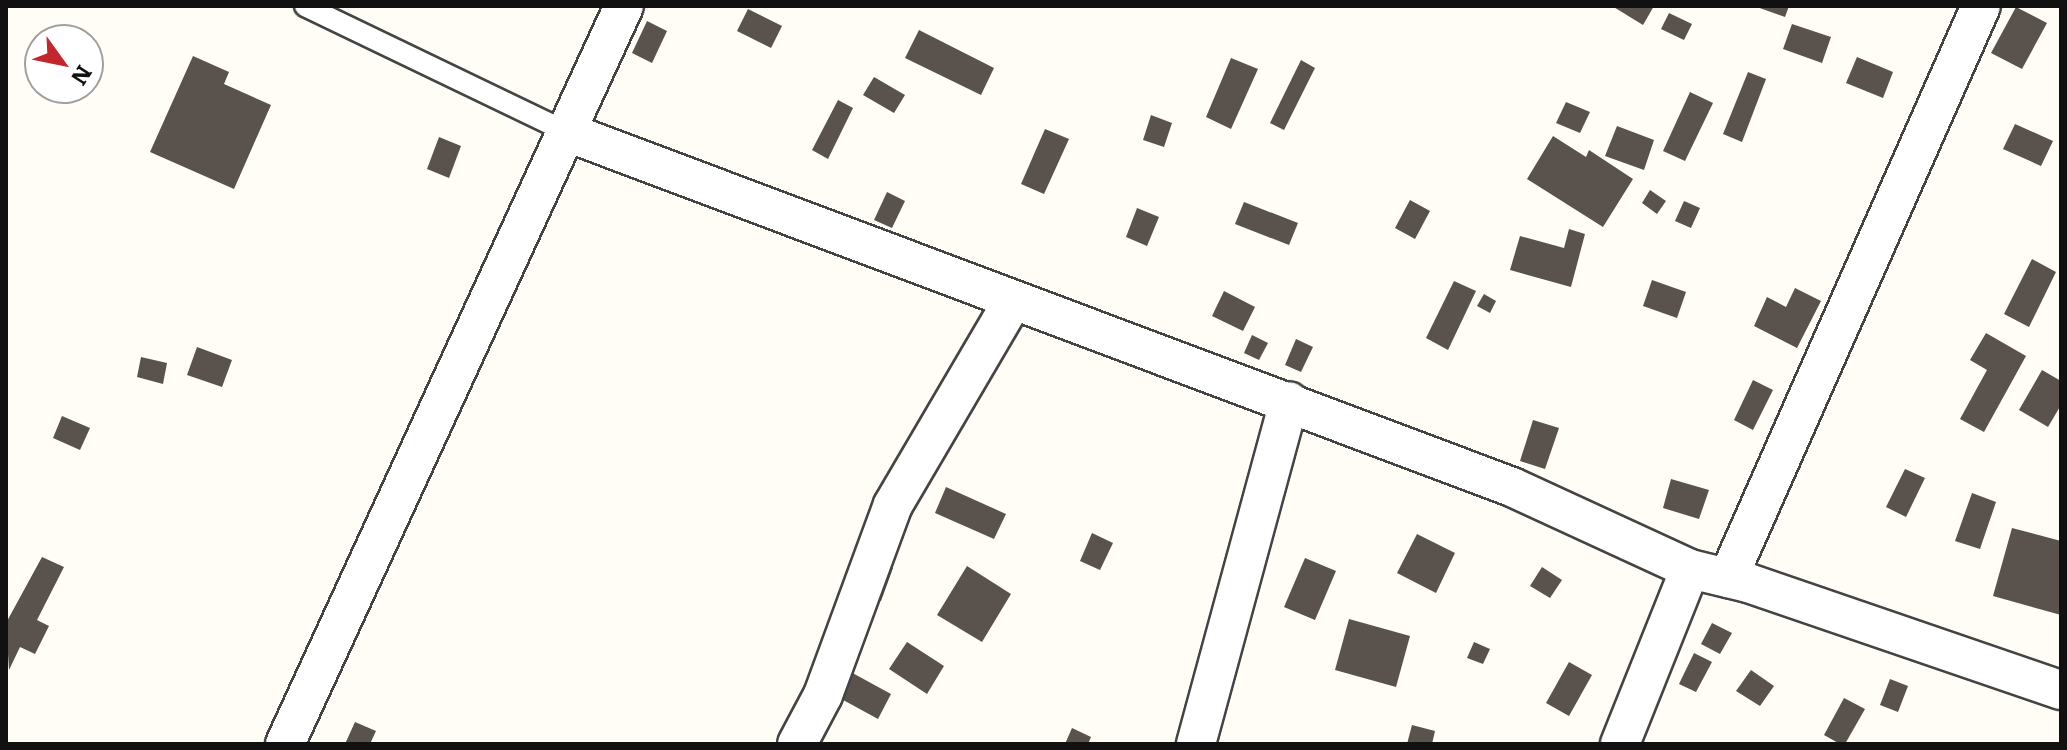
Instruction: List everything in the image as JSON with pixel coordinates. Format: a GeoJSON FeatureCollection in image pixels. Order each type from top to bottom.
{"type":"FeatureCollection","features":[{"type":"Feature","properties":{"kind":"street"},"geometry":{"type":"LineString","coordinates":[[285,744],[624,6]]}},
{"type":"Feature","properties":{"kind":"street"},"geometry":{"type":"LineString","coordinates":[[1728,578],[1981,6]]}},
{"type":"Feature","properties":{"kind":"street"},"geometry":{"type":"LineString","coordinates":[[567,132],[1012,302],[1289,401],[1512,487],[1690,569],[1728,578],[2061,690]]}},
{"type":"Feature","properties":{"kind":"street"},"geometry":{"type":"LineString","coordinates":[[797,744],[823,695],[893,505],[1012,302]]}},
{"type":"Feature","properties":{"kind":"street"},"geometry":{"type":"LineString","coordinates":[[1196,744],[1289,401]]}},
{"type":"Feature","properties":{"kind":"street"},"geometry":{"type":"LineString","coordinates":[[1620,744],[1690,569]]}},
{"type":"Feature","properties":{"kind":"lane"},"geometry":{"type":"LineString","coordinates":[[305,6],[567,132]]}},
{"type":"Feature","properties":{"kind":"building"},"geometry":{"type":"Polygon","coordinates":[[[1612,6],[1654,6],[1643,25],[1612,6]]]}},
{"type":"Feature","properties":{"kind":"building"},"geometry":{"type":"Polygon","coordinates":[[[1754,6],[1789,6],[1785,17],[1754,6]]]}},
{"type":"Feature","properties":{"kind":"building"},"geometry":{"type":"Polygon","coordinates":[[[2016,7],[2047,23],[2022,69],[1991,53],[2016,7]]]}},
{"type":"Feature","properties":{"kind":"building"},"geometry":{"type":"Polygon","coordinates":[[[748,9],[782,26],[771,48],[737,31],[748,9]]]}},
{"type":"Feature","properties":{"kind":"building"},"geometry":{"type":"Polygon","coordinates":[[[1669,13],[1692,24],[1684,40],[1661,29],[1669,13]]]}},
{"type":"Feature","properties":{"kind":"building"},"geometry":{"type":"Polygon","coordinates":[[[647,21],[667,31],[652,63],[632,53],[647,21]]]}},
{"type":"Feature","properties":{"kind":"building"},"geometry":{"type":"Polygon","coordinates":[[[1792,24],[1831,37],[1822,63],[1783,49],[1792,24]]]}},
{"type":"Feature","properties":{"kind":"building"},"geometry":{"type":"Polygon","coordinates":[[[919,30],[994,68],[981,95],[905,58],[919,30]]]}},
{"type":"Feature","properties":{"kind":"building"},"geometry":{"type":"Polygon","coordinates":[[[193,56],[229,72],[224,84],[271,105],[234,189],[150,152],[193,56]]]}},
{"type":"Feature","properties":{"kind":"building"},"geometry":{"type":"Polygon","coordinates":[[[1857,57],[1893,72],[1883,98],[1846,83],[1857,57]]]}},
{"type":"Feature","properties":{"kind":"building"},"geometry":{"type":"Polygon","coordinates":[[[1231,58],[1258,69],[1231,129],[1206,117],[1231,58]]]}},
{"type":"Feature","properties":{"kind":"building"},"geometry":{"type":"Polygon","coordinates":[[[1301,60],[1315,68],[1284,130],[1270,123],[1301,60]]]}},
{"type":"Feature","properties":{"kind":"building"},"geometry":{"type":"Polygon","coordinates":[[[1748,72],[1766,79],[1742,142],[1723,134],[1748,72]]]}},
{"type":"Feature","properties":{"kind":"building"},"geometry":{"type":"Polygon","coordinates":[[[874,77],[905,95],[894,113],[863,95],[874,77]]]}},
{"type":"Feature","properties":{"kind":"building"},"geometry":{"type":"Polygon","coordinates":[[[1690,92],[1713,103],[1685,161],[1663,151],[1690,92]]]}},
{"type":"Feature","properties":{"kind":"building"},"geometry":{"type":"Polygon","coordinates":[[[838,100],[853,108],[828,159],[812,150],[838,100]]]}},
{"type":"Feature","properties":{"kind":"building"},"geometry":{"type":"Polygon","coordinates":[[[1566,102],[1590,112],[1580,133],[1556,123],[1566,102]]]}},
{"type":"Feature","properties":{"kind":"building"},"geometry":{"type":"Polygon","coordinates":[[[1151,115],[1172,123],[1164,147],[1143,140],[1151,115]]]}},
{"type":"Feature","properties":{"kind":"building"},"geometry":{"type":"Polygon","coordinates":[[[2015,124],[2053,141],[2041,166],[2003,149],[2015,124]]]}},
{"type":"Feature","properties":{"kind":"building"},"geometry":{"type":"Polygon","coordinates":[[[1617,126],[1654,140],[1644,170],[1605,156],[1617,126]]]}},
{"type":"Feature","properties":{"kind":"building"},"geometry":{"type":"Polygon","coordinates":[[[1045,129],[1069,139],[1044,194],[1021,184],[1045,129]]]}},
{"type":"Feature","properties":{"kind":"building"},"geometry":{"type":"Polygon","coordinates":[[[1553,136],[1586,157],[1589,150],[1633,179],[1603,227],[1527,179],[1553,136]]]}},
{"type":"Feature","properties":{"kind":"building"},"geometry":{"type":"Polygon","coordinates":[[[439,137],[461,146],[449,178],[427,169],[439,137]]]}},
{"type":"Feature","properties":{"kind":"building"},"geometry":{"type":"Polygon","coordinates":[[[1650,190],[1666,201],[1657,214],[1642,203],[1650,190]]]}},
{"type":"Feature","properties":{"kind":"building"},"geometry":{"type":"Polygon","coordinates":[[[887,192],[905,201],[892,228],[874,220],[887,192]]]}},
{"type":"Feature","properties":{"kind":"building"},"geometry":{"type":"Polygon","coordinates":[[[1410,200],[1430,211],[1415,239],[1395,228],[1410,200]]]}},
{"type":"Feature","properties":{"kind":"building"},"geometry":{"type":"Polygon","coordinates":[[[1684,201],[1700,208],[1691,228],[1675,221],[1684,201]]]}},
{"type":"Feature","properties":{"kind":"building"},"geometry":{"type":"Polygon","coordinates":[[[1244,202],[1298,223],[1289,245],[1235,224],[1244,202]]]}},
{"type":"Feature","properties":{"kind":"building"},"geometry":{"type":"Polygon","coordinates":[[[1137,208],[1159,217],[1147,246],[1126,237],[1137,208]]]}},
{"type":"Feature","properties":{"kind":"building"},"geometry":{"type":"Polygon","coordinates":[[[1569,229],[1585,234],[1571,287],[1510,270],[1520,236],[1564,248],[1569,229]]]}},
{"type":"Feature","properties":{"kind":"building"},"geometry":{"type":"Polygon","coordinates":[[[2032,259],[2056,272],[2029,327],[2004,314],[2032,259]]]}},
{"type":"Feature","properties":{"kind":"building"},"geometry":{"type":"Polygon","coordinates":[[[1652,280],[1686,292],[1677,318],[1643,306],[1652,280]]]}},
{"type":"Feature","properties":{"kind":"building"},"geometry":{"type":"Polygon","coordinates":[[[1454,281],[1476,291],[1448,350],[1426,338],[1454,281]]]}},
{"type":"Feature","properties":{"kind":"building"},"geometry":{"type":"Polygon","coordinates":[[[1795,288],[1821,301],[1797,348],[1754,326],[1767,297],[1786,307],[1795,288]]]}},
{"type":"Feature","properties":{"kind":"building"},"geometry":{"type":"Polygon","coordinates":[[[1224,291],[1255,307],[1243,331],[1212,316],[1224,291]]]}},
{"type":"Feature","properties":{"kind":"building"},"geometry":{"type":"Polygon","coordinates":[[[1484,294],[1496,301],[1490,313],[1477,306],[1484,294]]]}},
{"type":"Feature","properties":{"kind":"building"},"geometry":{"type":"Polygon","coordinates":[[[1986,333],[2026,356],[1984,432],[1960,419],[1987,370],[1970,360],[1986,333]]]}},
{"type":"Feature","properties":{"kind":"building"},"geometry":{"type":"Polygon","coordinates":[[[1252,335],[1268,343],[1259,360],[1244,353],[1252,335]]]}},
{"type":"Feature","properties":{"kind":"building"},"geometry":{"type":"Polygon","coordinates":[[[1296,339],[1313,347],[1301,372],[1285,365],[1296,339]]]}},
{"type":"Feature","properties":{"kind":"building"},"geometry":{"type":"Polygon","coordinates":[[[197,347],[232,360],[222,387],[187,375],[197,347]]]}},
{"type":"Feature","properties":{"kind":"building"},"geometry":{"type":"Polygon","coordinates":[[[141,357],[167,363],[163,384],[137,377],[141,357]]]}},
{"type":"Feature","properties":{"kind":"building"},"geometry":{"type":"Polygon","coordinates":[[[2042,370],[2061,381],[2061,405],[2048,427],[2019,410],[2042,370]]]}},
{"type":"Feature","properties":{"kind":"building"},"geometry":{"type":"Polygon","coordinates":[[[1753,380],[1773,390],[1753,430],[1734,420],[1753,380]]]}},
{"type":"Feature","properties":{"kind":"building"},"geometry":{"type":"Polygon","coordinates":[[[62,416],[90,428],[80,450],[53,438],[62,416]]]}},
{"type":"Feature","properties":{"kind":"building"},"geometry":{"type":"Polygon","coordinates":[[[1533,420],[1559,428],[1545,469],[1520,461],[1533,420]]]}},
{"type":"Feature","properties":{"kind":"building"},"geometry":{"type":"Polygon","coordinates":[[[1905,469],[1925,478],[1906,517],[1886,507],[1905,469]]]}},
{"type":"Feature","properties":{"kind":"building"},"geometry":{"type":"Polygon","coordinates":[[[1671,479],[1709,490],[1699,519],[1663,508],[1671,479]]]}},
{"type":"Feature","properties":{"kind":"building"},"geometry":{"type":"Polygon","coordinates":[[[946,487],[1006,514],[994,539],[935,513],[946,487]]]}},
{"type":"Feature","properties":{"kind":"building"},"geometry":{"type":"Polygon","coordinates":[[[1972,493],[1996,502],[1980,549],[1955,541],[1972,493]]]}},
{"type":"Feature","properties":{"kind":"building"},"geometry":{"type":"Polygon","coordinates":[[[2012,528],[2061,541],[2061,615],[1993,596],[2012,528]]]}},
{"type":"Feature","properties":{"kind":"building"},"geometry":{"type":"Polygon","coordinates":[[[1092,533],[1113,543],[1100,570],[1080,561],[1092,533]]]}},
{"type":"Feature","properties":{"kind":"building"},"geometry":{"type":"Polygon","coordinates":[[[1417,534],[1455,553],[1436,593],[1397,573],[1417,534]]]}},
{"type":"Feature","properties":{"kind":"building"},"geometry":{"type":"Polygon","coordinates":[[[42,557],[64,567],[37,620],[49,626],[35,654],[20,647],[9,670],[6,623],[42,557]]]}},
{"type":"Feature","properties":{"kind":"building"},"geometry":{"type":"Polygon","coordinates":[[[1305,558],[1336,571],[1315,620],[1284,607],[1305,558]]]}},
{"type":"Feature","properties":{"kind":"building"},"geometry":{"type":"Polygon","coordinates":[[[879,562],[893,568],[881,601],[867,596],[879,562]]]}},
{"type":"Feature","properties":{"kind":"building"},"geometry":{"type":"Polygon","coordinates":[[[967,566],[1011,594],[982,642],[937,615],[967,566]]]}},
{"type":"Feature","properties":{"kind":"building"},"geometry":{"type":"Polygon","coordinates":[[[1542,567],[1562,580],[1550,598],[1530,586],[1542,567]]]}},
{"type":"Feature","properties":{"kind":"building"},"geometry":{"type":"Polygon","coordinates":[[[1349,619],[1410,636],[1396,687],[1335,670],[1349,619]]]}},
{"type":"Feature","properties":{"kind":"building"},"geometry":{"type":"Polygon","coordinates":[[[1712,623],[1732,633],[1720,654],[1701,644],[1712,623]]]}},
{"type":"Feature","properties":{"kind":"building"},"geometry":{"type":"Polygon","coordinates":[[[907,642],[944,666],[927,694],[889,669],[907,642]]]}},
{"type":"Feature","properties":{"kind":"building"},"geometry":{"type":"Polygon","coordinates":[[[1474,642],[1490,649],[1483,664],[1467,658],[1474,642]]]}},
{"type":"Feature","properties":{"kind":"building"},"geometry":{"type":"Polygon","coordinates":[[[1694,653],[1712,662],[1696,692],[1679,684],[1694,653]]]}},
{"type":"Feature","properties":{"kind":"building"},"geometry":{"type":"Polygon","coordinates":[[[1569,662],[1592,675],[1569,716],[1546,703],[1569,662]]]}},
{"type":"Feature","properties":{"kind":"building"},"geometry":{"type":"Polygon","coordinates":[[[847,670],[891,694],[878,719],[834,695],[847,670]]]}},
{"type":"Feature","properties":{"kind":"building"},"geometry":{"type":"Polygon","coordinates":[[[1751,670],[1774,686],[1760,706],[1736,691],[1751,670]]]}},
{"type":"Feature","properties":{"kind":"building"},"geometry":{"type":"Polygon","coordinates":[[[1890,679],[1908,686],[1898,712],[1880,705],[1890,679]]]}},
{"type":"Feature","properties":{"kind":"building"},"geometry":{"type":"Polygon","coordinates":[[[1844,698],[1865,709],[1845,744],[1840,744],[1824,735],[1844,698]]]}},
{"type":"Feature","properties":{"kind":"building"},"geometry":{"type":"Polygon","coordinates":[[[355,722],[376,731],[370,744],[345,744],[355,722]]]}},
{"type":"Feature","properties":{"kind":"building"},"geometry":{"type":"Polygon","coordinates":[[[1412,725],[1435,731],[1432,744],[1407,744],[1412,725]]]}},
{"type":"Feature","properties":{"kind":"building"},"geometry":{"type":"Polygon","coordinates":[[[1072,728],[1091,737],[1088,744],[1065,744],[1072,728]]]}}]}
